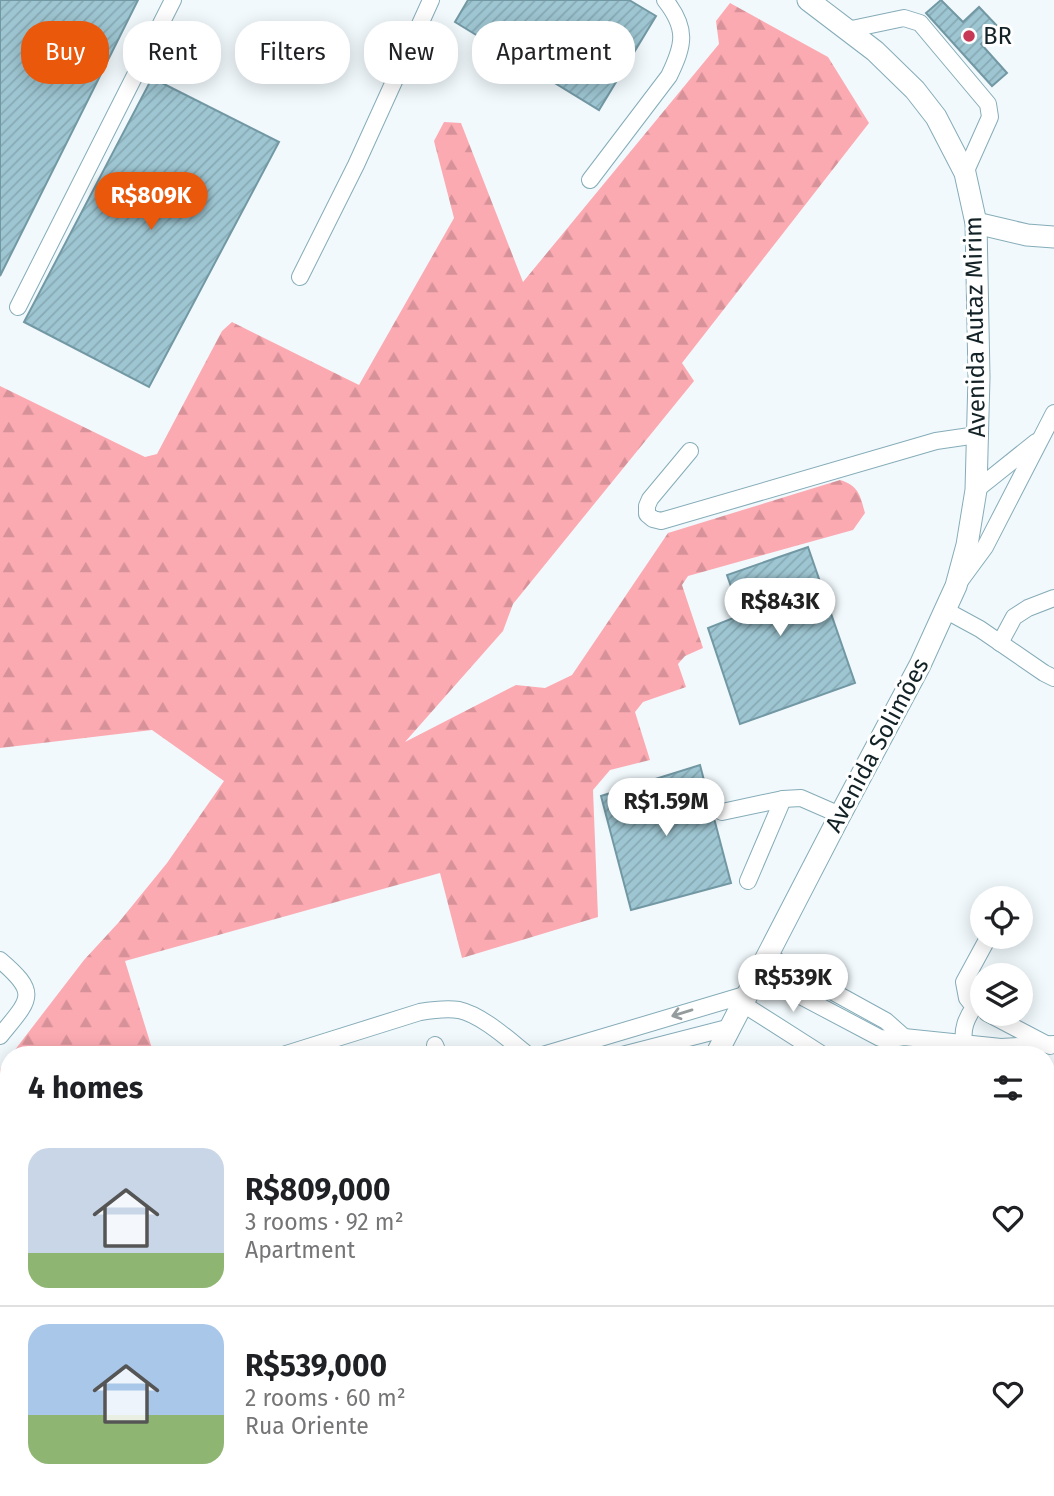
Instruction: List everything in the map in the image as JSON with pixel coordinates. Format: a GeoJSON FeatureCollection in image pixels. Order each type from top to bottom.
{"type":"FeatureCollection","features":[{"type":"Feature","properties":{"kind":"main road","name":"Avenida Autaz Mirim"},"geometry":{"type":"LineString","coordinates":[[816,3],[875,51],[915,90],[936,117],[965,173],[976,223],[979,364],[976,490],[967,545],[956,586]]}},
{"type":"Feature","properties":{"kind":"main road"},"geometry":{"type":"LineString","coordinates":[[976,223],[1027,235],[1054,237]]}},
{"type":"Feature","properties":{"kind":"main road","name":"Avenida Solimões"},"geometry":{"type":"LineString","coordinates":[[721,1046],[920,665],[956,586]]}},
{"type":"Feature","properties":{"kind":"street"},"geometry":{"type":"LineString","coordinates":[[18,307],[173,0]]}},
{"type":"Feature","properties":{"kind":"street"},"geometry":{"type":"LineString","coordinates":[[300,277],[356,165],[431,0]]}},
{"type":"Feature","properties":{"kind":"street"},"geometry":{"type":"LineString","coordinates":[[590,180],[669,76],[677,59],[682,40],[678,19],[665,0]]}},
{"type":"Feature","properties":{"kind":"street"},"geometry":{"type":"LineString","coordinates":[[847,30],[904,19],[920,23],[988,104],[990,117],[965,173]]}},
{"type":"Feature","properties":{"kind":"street","name":"Avenida Solimões"},"geometry":{"type":"LineString","coordinates":[[956,586],[985,547],[1054,413]]}},
{"type":"Feature","properties":{"kind":"street"},"geometry":{"type":"LineString","coordinates":[[690,451],[650,499],[648,514],[653,519],[661,521],[936,441],[977,435]]}},
{"type":"Feature","properties":{"kind":"street","name":"Avenida Solimões"},"geometry":{"type":"LineString","coordinates":[[976,490],[1040,438]]}},
{"type":"Feature","properties":{"kind":"street"},"geometry":{"type":"LineString","coordinates":[[1000,643],[1014,617],[1028,608],[1054,598]]}},
{"type":"Feature","properties":{"kind":"street"},"geometry":{"type":"LineString","coordinates":[[946,610],[1054,678]]}},
{"type":"Feature","properties":{"kind":"street"},"geometry":{"type":"LineString","coordinates":[[722,812],[783,799],[801,798],[840,815]]}},
{"type":"Feature","properties":{"kind":"street"},"geometry":{"type":"LineString","coordinates":[[748,881],[783,799]]}},
{"type":"Feature","properties":{"kind":"street"},"geometry":{"type":"LineString","coordinates":[[0,960],[17,974],[27,992],[26,1002],[0,1036]]}},
{"type":"Feature","properties":{"kind":"street"},"geometry":{"type":"LineString","coordinates":[[763,965],[886,1021],[904,1037],[992,1046]]}},
{"type":"Feature","properties":{"kind":"street"},"geometry":{"type":"LineString","coordinates":[[970,971],[964,982],[970,1001]]}},
{"type":"Feature","properties":{"kind":"street"},"geometry":{"type":"LineString","coordinates":[[575,1046],[745,999],[810,1046]]}},
{"type":"Feature","properties":{"kind":"street"},"geometry":{"type":"LineString","coordinates":[[312,1046],[436,1009],[460,1010],[495,1028],[517,1046]]}},
{"type":"Feature","properties":{"kind":"street"},"geometry":{"type":"LineString","coordinates":[[964,1043],[966,1019],[970,1017]]}},
{"type":"Feature","properties":{"kind":"street"},"geometry":{"type":"LineString","coordinates":[[1003,1046],[1012,1035],[1010,1026]]}},
{"type":"Feature","properties":{"kind":"street"},"geometry":{"type":"LineString","coordinates":[[1013,1026],[1052,1045]]}},
{"type":"Feature","properties":{"kind":"street"},"geometry":{"type":"LineString","coordinates":[[657,1046],[731,1027]]}},
{"type":"Feature","properties":{"kind":"street"},"geometry":{"type":"LineString","coordinates":[[1027,1046],[1052,1045]]}},
{"type":"Feature","properties":{"kind":"green space"},"geometry":{"type":"Polygon","coordinates":[[[730,3],[828,57],[869,123],[682,363],[694,381],[513,604],[503,631],[405,742],[516,685],[545,688],[572,675],[668,533],[840,480],[855,488],[865,513],[853,530],[688,576],[682,585],[703,648],[685,656],[678,664],[686,687],[643,702],[635,712],[650,760],[610,770],[593,790],[598,917],[462,958],[440,873],[125,961],[151,1046],[18,1046],[84,960],[167,863],[224,781],[152,730],[0,748],[0,386],[145,457],[157,454],[222,331],[232,322],[359,385],[454,218],[434,141],[444,122],[461,123],[523,282],[719,44],[716,21],[730,3]]]}},
{"type":"Feature","properties":{"kind":"building"},"geometry":{"type":"Polygon","coordinates":[[[0,0],[138,0],[128,21],[123,21],[123,30],[109,58],[109,21],[21,21],[21,84],[96,84],[0,276],[0,0]]]}},
{"type":"Feature","properties":{"kind":"building"},"geometry":{"type":"Polygon","coordinates":[[[468,0],[629,0],[656,16],[635,51],[635,21],[472,21],[472,32],[456,21],[468,0]]]}},
{"type":"Feature","properties":{"kind":"building","name":"BR"},"geometry":{"type":"Polygon","coordinates":[[[941,0],[963,22],[979,7],[999,28],[981,44],[1007,73],[992,86],[926,13],[941,0]]]}},
{"type":"Feature","properties":{"kind":"building"},"geometry":{"type":"Polygon","coordinates":[[[149,84],[164,84],[279,142],[149,387],[24,322],[149,84]]]}},
{"type":"Feature","properties":{"kind":"building"},"geometry":{"type":"Polygon","coordinates":[[[556,84],[615,84],[599,110],[556,84]]]}},
{"type":"Feature","properties":{"kind":"building"},"geometry":{"type":"Polygon","coordinates":[[[808,547],[855,683],[740,724],[708,628],[741,615],[727,575],[808,547]]]}},
{"type":"Feature","properties":{"kind":"building"},"geometry":{"type":"Polygon","coordinates":[[[700,765],[731,883],[631,910],[601,796],[700,765]]]}},
{"type":"Feature","properties":{"kind":"place","name":"BR"},"geometry":{"type":"Point","coordinates":[969,36]}}]}
